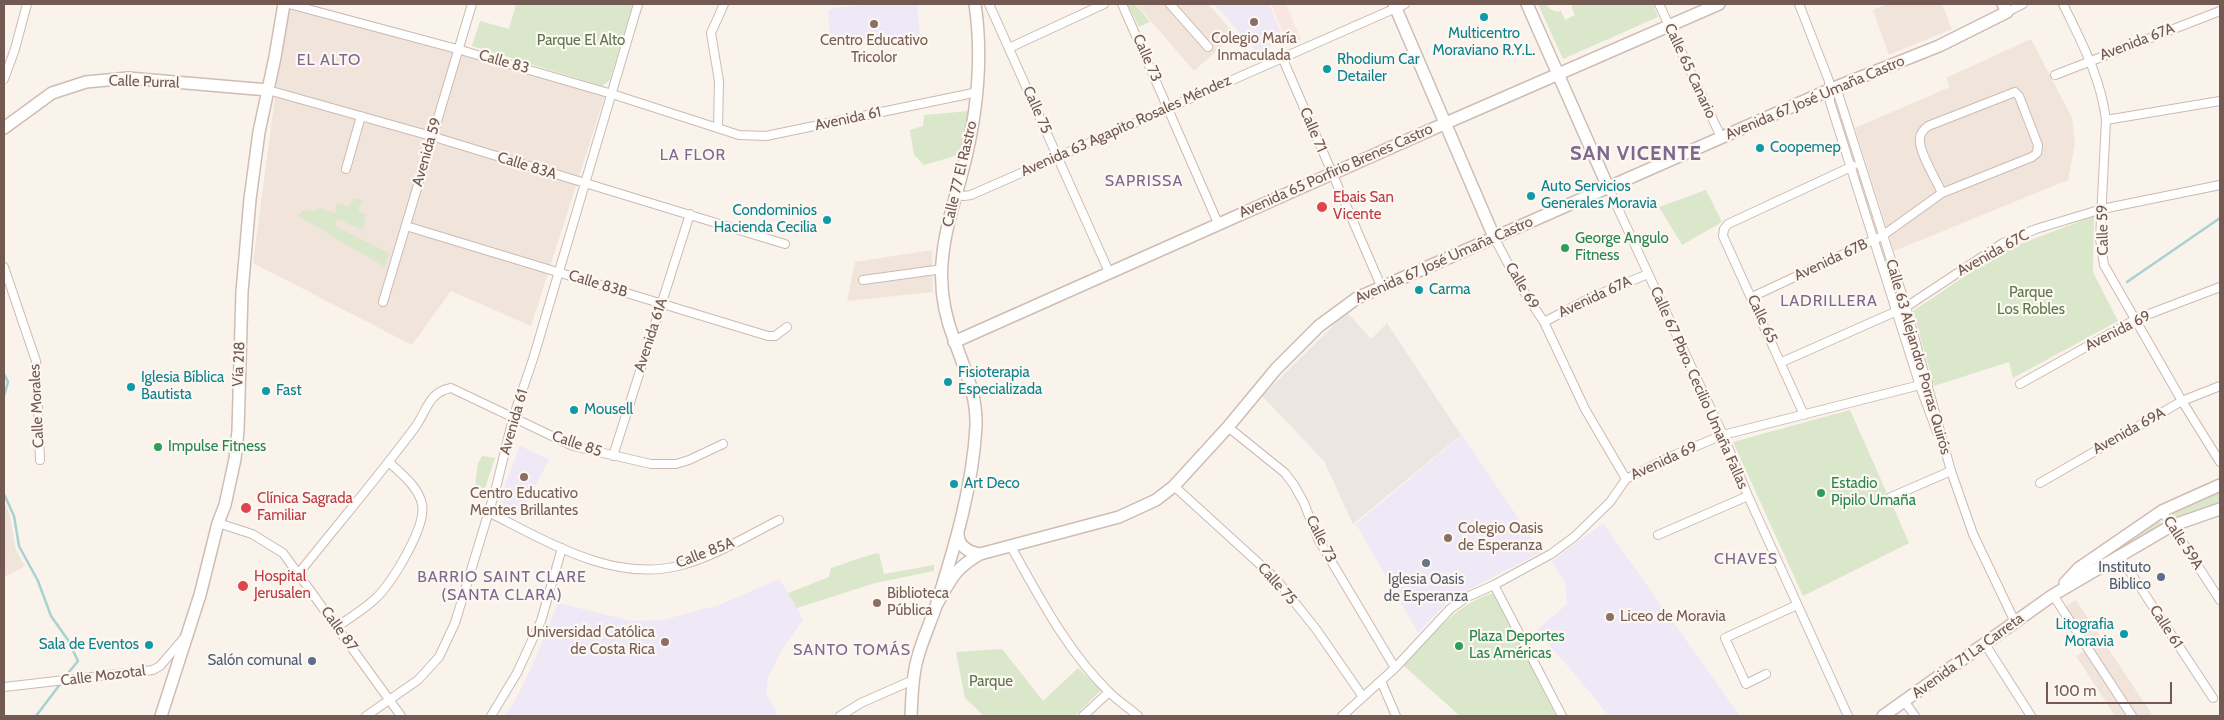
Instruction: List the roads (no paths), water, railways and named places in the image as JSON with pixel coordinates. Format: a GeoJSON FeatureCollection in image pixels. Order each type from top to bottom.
{"type":"FeatureCollection","features":[{"type":"Feature","properties":{"kind":"main road","name":"Vía 218"},"geometry":{"type":"LineString","coordinates":[[161,716],[200,595],[231,480],[238,430],[242,292],[250,199],[259,132],[284,4]]}},
{"type":"Feature","properties":{"kind":"main road","name":"Calle 77 El Rastro"},"geometry":{"type":"LineString","coordinates":[[937,604],[958,527],[970,473],[976,427],[976,403],[969,376],[954,342],[944,308],[942,269],[943,254],[955,194],[964,168],[978,92],[980,36],[975,4]]}},
{"type":"Feature","properties":{"kind":"main road","name":"Calle 67 Pbro. Cecilio Umaña Fallas"},"geometry":{"type":"LineString","coordinates":[[1527,4],[1608,187]]}},
{"type":"Feature","properties":{"kind":"main road","name":"Avenida 65 Porfirio Brenes Castro"},"geometry":{"type":"LineString","coordinates":[[954,342],[1218,223],[1719,4]]}},
{"type":"Feature","properties":{"kind":"main road","name":"Calle 69"},"geometry":{"type":"LineString","coordinates":[[1398,5],[1494,237]]}},
{"type":"Feature","properties":{"kind":"main road","name":"Avenida 67 José Umaña Castro"},"geometry":{"type":"LineString","coordinates":[[937,604],[962,564],[980,554],[1127,514],[1156,500],[1174,486],[1228,427],[1276,369],[1319,326],[1357,298],[1832,88],[1938,46],[2005,8]]}},
{"type":"Feature","properties":{"kind":"main road","name":"Calle Purral"},"geometry":{"type":"LineString","coordinates":[[4,128],[52,93],[86,82],[128,78],[268,90]]}},
{"type":"Feature","properties":{"kind":"main road","name":"Avenida 71 La Carreta"},"geometry":{"type":"LineString","coordinates":[[2053,595],[2079,568],[2162,511],[2220,485]]}},
{"type":"Feature","properties":{"kind":"main road","name":"Avenida 71 La Carreta"},"geometry":{"type":"LineString","coordinates":[[1883,716],[2053,595],[2171,526],[2220,509]]}},
{"type":"Feature","properties":{"kind":"main road"},"geometry":{"type":"LineString","coordinates":[[958,527],[957,535],[960,543],[972,553],[980,554]]}},
{"type":"Feature","properties":{"kind":"main road"},"geometry":{"type":"LineString","coordinates":[[911,716],[913,680],[917,659],[937,604]]}},
{"type":"Feature","properties":{"kind":"street"},"geometry":{"type":"LineString","coordinates":[[4,80],[27,4]]}},
{"type":"Feature","properties":{"kind":"street","name":"Calle 83"},"geometry":{"type":"LineString","coordinates":[[289,4],[457,48],[718,127]]}},
{"type":"Feature","properties":{"kind":"street","name":"Avenida 59"},"geometry":{"type":"LineString","coordinates":[[383,302],[457,48],[472,4]]}},
{"type":"Feature","properties":{"kind":"street","name":"Avenida 61"},"geometry":{"type":"LineString","coordinates":[[366,716],[418,680],[439,657],[455,623],[488,512],[513,418],[638,4]]}},
{"type":"Feature","properties":{"kind":"street"},"geometry":{"type":"LineString","coordinates":[[718,127],[719,81],[711,33],[724,4]]}},
{"type":"Feature","properties":{"kind":"street","name":"Calle 75"},"geometry":{"type":"LineString","coordinates":[[989,4],[1109,272]]}},
{"type":"Feature","properties":{"kind":"street"},"geometry":{"type":"LineString","coordinates":[[1009,48],[1104,4]]}},
{"type":"Feature","properties":{"kind":"street","name":"Calle 73"},"geometry":{"type":"LineString","coordinates":[[1122,4],[1169,107],[1218,223]]}},
{"type":"Feature","properties":{"kind":"street"},"geometry":{"type":"LineString","coordinates":[[1170,4],[1208,47]]}},
{"type":"Feature","properties":{"kind":"street","name":"Calle 65 Canario"},"geometry":{"type":"LineString","coordinates":[[1659,4],[1721,137]]}},
{"type":"Feature","properties":{"kind":"street","name":"Calle 63 Alejandro Porras Quirós"},"geometry":{"type":"LineString","coordinates":[[1799,4],[1859,164],[1906,307],[1952,471],[1972,534],[2014,622]]}},
{"type":"Feature","properties":{"kind":"street","name":"Avenida 67 José Umaña Castro"},"geometry":{"type":"LineString","coordinates":[[2005,8],[2022,4]]}},
{"type":"Feature","properties":{"kind":"street","name":"Calle 59"},"geometry":{"type":"LineString","coordinates":[[2063,4],[2090,60],[2104,101],[2106,120],[2100,239],[2104,265],[2182,401],[2220,462]]}},
{"type":"Feature","properties":{"kind":"street","name":"Avenida 63 Agapito Rosales Méndez"},"geometry":{"type":"LineString","coordinates":[[955,194],[971,195],[1398,5]]}},
{"type":"Feature","properties":{"kind":"street","name":"Avenida 67A"},"geometry":{"type":"LineString","coordinates":[[2055,75],[2220,11]]}},
{"type":"Feature","properties":{"kind":"street","name":"Calle 71"},"geometry":{"type":"LineString","coordinates":[[1282,57],[1381,286]]}},
{"type":"Feature","properties":{"kind":"street","name":"Calle 63 Alejandro Porras Quirós"},"geometry":{"type":"LineString","coordinates":[[1832,88],[1830,102],[1850,168],[1920,386],[1952,471]]}},
{"type":"Feature","properties":{"kind":"street","name":"Calle 83A"},"geometry":{"type":"LineString","coordinates":[[268,90],[431,136],[785,244]]}},
{"type":"Feature","properties":{"kind":"street","name":"Avenida 61"},"geometry":{"type":"LineString","coordinates":[[718,127],[740,135],[766,136],[978,92]]}},
{"type":"Feature","properties":{"kind":"street","name":"Avenida 67B"},"geometry":{"type":"LineString","coordinates":[[1752,297],[1882,236],[1942,193],[2032,157],[2038,145],[2019,96],[2015,92],[2008,93],[1928,126],[1922,131],[1920,140],[1922,148],[1942,193]]}},
{"type":"Feature","properties":{"kind":"street"},"geometry":{"type":"LineString","coordinates":[[2106,120],[2220,101]]}},
{"type":"Feature","properties":{"kind":"street"},"geometry":{"type":"LineString","coordinates":[[346,169],[361,116]]}},
{"type":"Feature","properties":{"kind":"street"},"geometry":{"type":"LineString","coordinates":[[1850,168],[1859,164]]}},
{"type":"Feature","properties":{"kind":"street","name":"Calle 65"},"geometry":{"type":"LineString","coordinates":[[1804,416],[1782,362],[1723,236],[1724,229],[1728,224],[1850,168]]}},
{"type":"Feature","properties":{"kind":"street","name":"Avenida 67C"},"geometry":{"type":"LineString","coordinates":[[1782,362],[1906,307],[2003,243],[2036,229],[2102,209],[2220,185]]}},
{"type":"Feature","properties":{"kind":"street","name":"Calle 67 Pbro. Cecilio Umaña Fallas"},"geometry":{"type":"LineString","coordinates":[[1608,187],[1723,435],[1748,496],[1848,716]]}},
{"type":"Feature","properties":{"kind":"street","name":"Avenida 61A"},"geometry":{"type":"LineString","coordinates":[[612,456],[690,214]]}},
{"type":"Feature","properties":{"kind":"street","name":"Calle 83B"},"geometry":{"type":"LineString","coordinates":[[406,226],[768,336],[775,336],[787,328]]}},
{"type":"Feature","properties":{"kind":"street","name":"Calle 69"},"geometry":{"type":"LineString","coordinates":[[1494,237],[1517,280],[1544,322],[1585,408],[1626,480]]}},
{"type":"Feature","properties":{"kind":"street","name":"Calle Morales"},"geometry":{"type":"LineString","coordinates":[[4,267],[36,361],[40,460]]}},
{"type":"Feature","properties":{"kind":"street"},"geometry":{"type":"LineString","coordinates":[[863,280],[942,269]]}},
{"type":"Feature","properties":{"kind":"street","name":"Avenida 67A"},"geometry":{"type":"LineString","coordinates":[[1544,322],[1590,298],[1648,274]]}},
{"type":"Feature","properties":{"kind":"street","name":"Avenida 69"},"geometry":{"type":"LineString","coordinates":[[2020,384],[2136,319],[2220,287]]}},
{"type":"Feature","properties":{"kind":"street","name":"Avenida 69"},"geometry":{"type":"LineString","coordinates":[[1342,716],[1395,668],[1450,609],[1467,597],[1494,585],[1551,554],[1574,537],[1610,502],[1626,480],[1672,456],[1723,435],[1928,383]]}},
{"type":"Feature","properties":{"kind":"street","name":"Avenida 69A"},"geometry":{"type":"LineString","coordinates":[[2040,483],[2182,401],[2220,386]]}},
{"type":"Feature","properties":{"kind":"street","name":"Calle 85"},"geometry":{"type":"LineString","coordinates":[[389,462],[419,422],[428,403],[436,394],[450,388],[573,446],[612,456],[651,464],[676,464],[723,444]]}},
{"type":"Feature","properties":{"kind":"street","name":"Calle 73"},"geometry":{"type":"LineString","coordinates":[[1228,427],[1285,473],[1294,485],[1304,503],[1318,539],[1395,668]]}},
{"type":"Feature","properties":{"kind":"street"},"geometry":{"type":"LineString","coordinates":[[299,573],[389,462],[409,481],[418,495],[423,516],[418,528],[388,584],[376,599],[338,626]]}},
{"type":"Feature","properties":{"kind":"street"},"geometry":{"type":"LineString","coordinates":[[1892,496],[1952,471]]}},
{"type":"Feature","properties":{"kind":"street","name":"Calle 75"},"geometry":{"type":"LineString","coordinates":[[1174,486],[1276,579],[1316,629],[1363,697]]}},
{"type":"Feature","properties":{"kind":"street"},"geometry":{"type":"LineString","coordinates":[[1658,535],[1748,496]]}},
{"type":"Feature","properties":{"kind":"street","name":"Calle 59A"},"geometry":{"type":"LineString","coordinates":[[2162,511],[2220,600]]}},
{"type":"Feature","properties":{"kind":"street","name":"Calle 85A"},"geometry":{"type":"LineString","coordinates":[[488,512],[562,548],[602,563],[630,569],[656,570],[702,558],[779,520]]}},
{"type":"Feature","properties":{"kind":"street","name":"Calle 87"},"geometry":{"type":"LineString","coordinates":[[218,524],[245,531],[276,547],[299,573],[401,716]]}},
{"type":"Feature","properties":{"kind":"street"},"geometry":{"type":"LineString","coordinates":[[1010,545],[1074,652],[1109,692],[1138,716]]}},
{"type":"Feature","properties":{"kind":"street"},"geometry":{"type":"LineString","coordinates":[[491,716],[517,673],[541,621],[562,548]]}},
{"type":"Feature","properties":{"kind":"street","name":"Calle 61"},"geometry":{"type":"LineString","coordinates":[[2119,555],[2213,698]]}},
{"type":"Feature","properties":{"kind":"street"},"geometry":{"type":"LineString","coordinates":[[1494,585],[1562,716]]}},
{"type":"Feature","properties":{"kind":"street"},"geometry":{"type":"LineString","coordinates":[[2053,595],[2132,716]]}},
{"type":"Feature","properties":{"kind":"street"},"geometry":{"type":"LineString","coordinates":[[1766,674],[1746,684],[1725,638],[1797,605]]}},
{"type":"Feature","properties":{"kind":"street","name":"Calle Mozotal"},"geometry":{"type":"LineString","coordinates":[[4,687],[71,681],[153,670],[160,666],[187,635]]}},
{"type":"Feature","properties":{"kind":"street"},"geometry":{"type":"LineString","coordinates":[[1985,644],[2030,716]]}},
{"type":"Feature","properties":{"kind":"street"},"geometry":{"type":"LineString","coordinates":[[840,716],[913,680]]}},
{"type":"Feature","properties":{"kind":"street"},"geometry":{"type":"LineString","coordinates":[[1381,681],[1396,716]]}},
{"type":"Feature","properties":{"kind":"street"},"geometry":{"type":"LineString","coordinates":[[1083,716],[1109,692]]}},
{"type":"Feature","properties":{"kind":"street"},"geometry":{"type":"LineString","coordinates":[[1904,701],[1915,716]]}},
{"type":"Feature","properties":{"kind":"waterway"},"geometry":{"type":"LineString","coordinates":[[2127,282],[2220,218]]}},
{"type":"Feature","properties":{"kind":"waterway"},"geometry":{"type":"LineString","coordinates":[[4,374],[8,382],[4,396]]}},
{"type":"Feature","properties":{"kind":"waterway"},"geometry":{"type":"LineString","coordinates":[[4,494],[14,516],[19,546],[38,581],[51,616],[68,640],[78,661],[64,678]]}},
{"type":"Feature","properties":{"kind":"waterway"},"geometry":{"type":"LineString","coordinates":[[36,716],[61,683]]}},
{"type":"Feature","properties":{"kind":"place","name":"Multicentro Moraviano R.Y.L."},"geometry":{"type":"Point","coordinates":[1484,17]}},
{"type":"Feature","properties":{"kind":"place","name":"Colegio María Inmaculada"},"geometry":{"type":"Point","coordinates":[1254,22]}},
{"type":"Feature","properties":{"kind":"place","name":"Centro Educativo Tricolor"},"geometry":{"type":"Point","coordinates":[874,24]}},
{"type":"Feature","properties":{"kind":"place","name":"Rhodium Car Detailer"},"geometry":{"type":"Point","coordinates":[1327,69]}},
{"type":"Feature","properties":{"kind":"place","name":"Coopemep"},"geometry":{"type":"Point","coordinates":[1760,148]}},
{"type":"Feature","properties":{"kind":"place","name":"Auto Servicios Generales Moravia"},"geometry":{"type":"Point","coordinates":[1531,196]}},
{"type":"Feature","properties":{"kind":"place","name":"Ebais San Vicente"},"geometry":{"type":"Point","coordinates":[1322,207]}},
{"type":"Feature","properties":{"kind":"place","name":"Condominios Hacienda Cecilia"},"geometry":{"type":"Point","coordinates":[827,220]}},
{"type":"Feature","properties":{"kind":"place","name":"George Angulo Fitness"},"geometry":{"type":"Point","coordinates":[1565,248]}},
{"type":"Feature","properties":{"kind":"place","name":"Carma"},"geometry":{"type":"Point","coordinates":[1419,290]}},
{"type":"Feature","properties":{"kind":"place","name":"Fisioterapia Especializada"},"geometry":{"type":"Point","coordinates":[948,382]}},
{"type":"Feature","properties":{"kind":"place","name":"Iglesia Bíblica Bautista"},"geometry":{"type":"Point","coordinates":[131,387]}},
{"type":"Feature","properties":{"kind":"place","name":"Fast"},"geometry":{"type":"Point","coordinates":[266,391]}},
{"type":"Feature","properties":{"kind":"place","name":"Mousell"},"geometry":{"type":"Point","coordinates":[574,410]}},
{"type":"Feature","properties":{"kind":"place","name":"Impulse Fitness"},"geometry":{"type":"Point","coordinates":[158,447]}},
{"type":"Feature","properties":{"kind":"place","name":"Centro Educativo Mentes Brillantes"},"geometry":{"type":"Point","coordinates":[524,477]}},
{"type":"Feature","properties":{"kind":"place","name":"Art Deco"},"geometry":{"type":"Point","coordinates":[954,484]}},
{"type":"Feature","properties":{"kind":"place","name":"Estadio Pipilo Umaña"},"geometry":{"type":"Point","coordinates":[1821,493]}},
{"type":"Feature","properties":{"kind":"place","name":"Clínica Sagrada Familiar"},"geometry":{"type":"Point","coordinates":[246,508]}},
{"type":"Feature","properties":{"kind":"place","name":"Colegio Oasis de Esperanza"},"geometry":{"type":"Point","coordinates":[1448,538]}},
{"type":"Feature","properties":{"kind":"place","name":"Iglesia Oasis de Esperanza"},"geometry":{"type":"Point","coordinates":[1426,563]}},
{"type":"Feature","properties":{"kind":"place","name":"Instituto Biblico"},"geometry":{"type":"Point","coordinates":[2161,577]}},
{"type":"Feature","properties":{"kind":"place","name":"Hospital Jerusalen"},"geometry":{"type":"Point","coordinates":[243,586]}},
{"type":"Feature","properties":{"kind":"place","name":"Biblioteca Pública"},"geometry":{"type":"Point","coordinates":[877,603]}},
{"type":"Feature","properties":{"kind":"place","name":"Liceo de Moravia"},"geometry":{"type":"Point","coordinates":[1610,617]}},
{"type":"Feature","properties":{"kind":"place","name":"Litografia Moravia"},"geometry":{"type":"Point","coordinates":[2124,634]}},
{"type":"Feature","properties":{"kind":"place","name":"Universidad Católica de Costa Rica"},"geometry":{"type":"Point","coordinates":[665,642]}},
{"type":"Feature","properties":{"kind":"place","name":"Sala de Eventos"},"geometry":{"type":"Point","coordinates":[149,645]}},
{"type":"Feature","properties":{"kind":"place","name":"Plaza Deportes Las Américas"},"geometry":{"type":"Point","coordinates":[1459,646]}},
{"type":"Feature","properties":{"kind":"place","name":"Salón comunal"},"geometry":{"type":"Point","coordinates":[312,661]}},
{"type":"Feature","properties":{"kind":"district","name":"EL ALTO"},"geometry":{"type":"Point","coordinates":[329,60]}},
{"type":"Feature","properties":{"kind":"district","name":"SAN VICENTE"},"geometry":{"type":"Point","coordinates":[1636,154]}},
{"type":"Feature","properties":{"kind":"district","name":"LA FLOR"},"geometry":{"type":"Point","coordinates":[693,155]}},
{"type":"Feature","properties":{"kind":"district","name":"SAPRISSA"},"geometry":{"type":"Point","coordinates":[1144,181]}},
{"type":"Feature","properties":{"kind":"district","name":"LADRILLERA"},"geometry":{"type":"Point","coordinates":[1829,301]}},
{"type":"Feature","properties":{"kind":"district","name":"CHAVES"},"geometry":{"type":"Point","coordinates":[1746,559]}},
{"type":"Feature","properties":{"kind":"district","name":"BARRIO SAINT CLARE (SANTA CLARA)"},"geometry":{"type":"Point","coordinates":[502,586]}},
{"type":"Feature","properties":{"kind":"district","name":"SANTO TOMÁS"},"geometry":{"type":"Point","coordinates":[852,650]}},
{"type":"Feature","properties":{"kind":"park label","name":"Parque El Alto"},"geometry":{"type":"Point","coordinates":[581,41]}},
{"type":"Feature","properties":{"kind":"park label","name":"Parque Los Robles"},"geometry":{"type":"Point","coordinates":[2031,302]}},
{"type":"Feature","properties":{"kind":"park label","name":"Parque"},"geometry":{"type":"Point","coordinates":[991,682]}}]}
